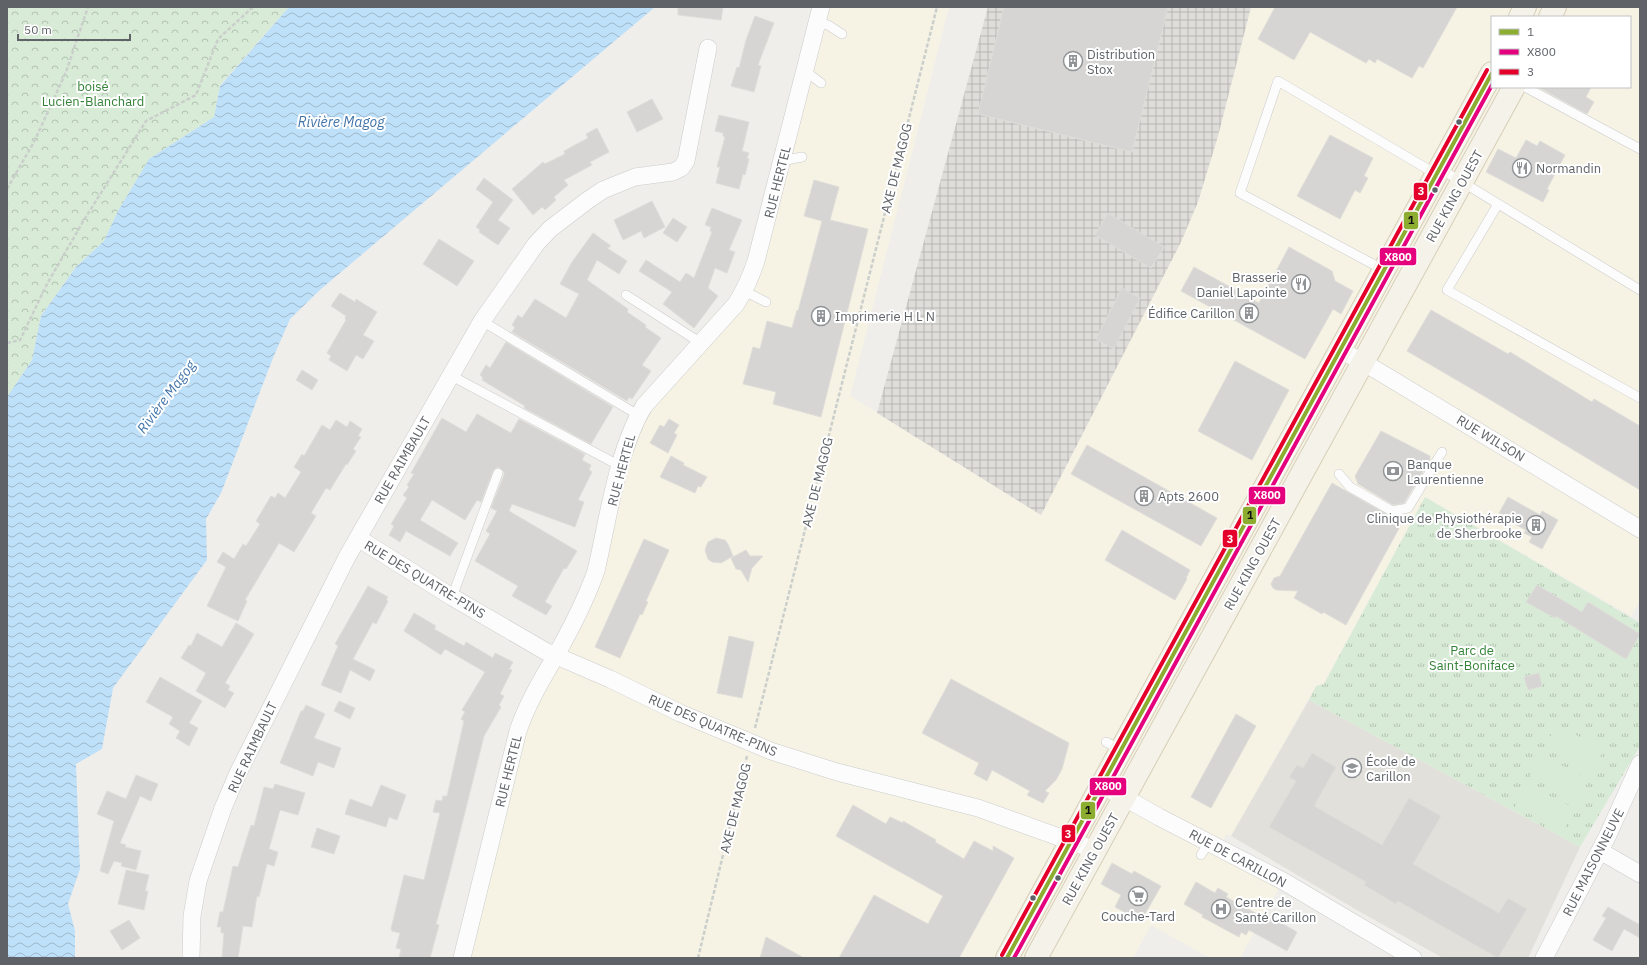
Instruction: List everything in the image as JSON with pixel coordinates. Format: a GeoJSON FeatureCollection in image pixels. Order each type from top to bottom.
{"type":"FeatureCollection","features":[{"type":"Feature","properties":{"kind":"main road"},"geometry":{"type":"LineString","coordinates":[[1520,16],[1525,7]]}},
{"type":"Feature","properties":{"kind":"main road"},"geometry":{"type":"LineString","coordinates":[[1550,16],[1555,7]]}},
{"type":"Feature","properties":{"kind":"main road","name":"RUE KING OUEST"},"geometry":{"type":"LineString","coordinates":[[1036,958],[1124,798],[1253,539],[1340,350],[1491,75]]}},
{"type":"Feature","properties":{"kind":"main road","name":"RUE KING OUEST"},"geometry":{"type":"LineString","coordinates":[[1007,958],[1102,785],[1113,746],[1253,539],[1363,362],[1513,88]]}},
{"type":"Feature","properties":{"kind":"street","name":"RUE HERTEL"},"geometry":{"type":"LineString","coordinates":[[462,958],[524,712],[578,616],[596,571],[620,466],[630,433],[638,415],[644,406],[736,304],[744,292],[756,261],[819,15]]}},
{"type":"Feature","properties":{"kind":"street","name":"RUE RAIMBAULT"},"geometry":{"type":"LineString","coordinates":[[191,958],[192,916],[198,881],[223,808],[256,736],[358,538],[450,375],[482,321],[536,244],[550,229],[582,204],[604,190],[634,177],[673,172],[684,164],[689,152],[708,48]]}},
{"type":"Feature","properties":{"kind":"street","name":"RUE WILSON"},"geometry":{"type":"LineString","coordinates":[[1340,350],[1363,362],[1640,529]]}},
{"type":"Feature","properties":{"kind":"street","name":"RUE DES QUATRE-PINS"},"geometry":{"type":"LineString","coordinates":[[358,538],[452,597],[556,656],[680,713],[751,743],[800,761],[978,808],[1095,850]]}},
{"type":"Feature","properties":{"kind":"street","name":"RUE MAISONNEUVE"},"geometry":{"type":"LineString","coordinates":[[1544,958],[1600,851],[1640,764]]}},
{"type":"Feature","properties":{"kind":"street","name":"RUE DE CARILLON"},"geometry":{"type":"LineString","coordinates":[[1102,785],[1205,849],[1283,881],[1413,958]]}},
{"type":"Feature","properties":{"kind":"street"},"geometry":{"type":"LineString","coordinates":[[1600,851],[1640,874]]}},
{"type":"Feature","properties":{"kind":"lane"},"geometry":{"type":"LineString","coordinates":[[819,15],[828,25],[842,34]]}},
{"type":"Feature","properties":{"kind":"lane"},"geometry":{"type":"LineString","coordinates":[[804,70],[821,83]]}},
{"type":"Feature","properties":{"kind":"lane"},"geometry":{"type":"LineString","coordinates":[[1384,270],[1240,193],[1278,81],[1438,171],[1462,181],[1640,290]]}},
{"type":"Feature","properties":{"kind":"lane"},"geometry":{"type":"LineString","coordinates":[[1527,88],[1640,149]]}},
{"type":"Feature","properties":{"kind":"lane"},"geometry":{"type":"LineString","coordinates":[[782,161],[802,157]]}},
{"type":"Feature","properties":{"kind":"lane"},"geometry":{"type":"LineString","coordinates":[[1498,204],[1447,290],[1640,398]]}},
{"type":"Feature","properties":{"kind":"lane"},"geometry":{"type":"LineString","coordinates":[[744,292],[766,302]]}},
{"type":"Feature","properties":{"kind":"lane"},"geometry":{"type":"LineString","coordinates":[[626,295],[701,343]]}},
{"type":"Feature","properties":{"kind":"lane"},"geometry":{"type":"LineString","coordinates":[[482,321],[638,415]]}},
{"type":"Feature","properties":{"kind":"lane"},"geometry":{"type":"LineString","coordinates":[[450,375],[620,466]]}},
{"type":"Feature","properties":{"kind":"lane"},"geometry":{"type":"LineString","coordinates":[[1339,474],[1350,487],[1392,511],[1408,508],[1442,452]]}},
{"type":"Feature","properties":{"kind":"lane"},"geometry":{"type":"LineString","coordinates":[[452,597],[498,473]]}},
{"type":"Feature","properties":{"kind":"path"},"geometry":{"type":"LineString","coordinates":[[7,189],[36,140],[60,85],[88,7]]}},
{"type":"Feature","properties":{"kind":"path"},"geometry":{"type":"LineString","coordinates":[[7,343],[20,340],[47,284],[84,220],[146,122],[196,95],[218,40],[253,7]]}},
{"type":"Feature","properties":{"kind":"path","name":"AXE DE MAGOG"},"geometry":{"type":"LineString","coordinates":[[698,958],[937,7]]}},
{"type":"Feature","properties":{"kind":"shaded area"},"geometry":{"type":"Polygon","coordinates":[[[821,7],[949,7],[850,396],[1041,515],[1181,242],[1198,202],[1218,136],[1251,7],[1640,7],[1640,601],[1631,616],[1425,497],[1323,684],[1316,686],[1231,836],[1227,834],[1219,847],[1283,881],[1240,958],[1210,958],[1151,925],[1133,958],[462,958],[518,731],[578,616],[630,433],[736,304],[821,7]]]}},
{"type":"Feature","properties":{"kind":"shaded area"},"geometry":{"type":"Polygon","coordinates":[[[988,7],[1251,7],[1218,136],[1198,202],[1181,242],[1041,515],[877,413],[988,7]]]}},
{"type":"Feature","properties":{"kind":"shaded area","name":"École de Carillon"},"geometry":{"type":"Polygon","coordinates":[[[1309,700],[1580,847],[1528,958],[1443,958],[1362,913],[1231,836],[1309,700]]]}},
{"type":"Feature","properties":{"kind":"green space","name":"boisé Lucien-Blanchard"},"geometry":{"type":"Polygon","coordinates":[[[7,7],[289,7],[220,85],[214,117],[149,159],[118,211],[104,241],[76,267],[41,316],[32,360],[7,397],[7,7]]]}},
{"type":"Feature","properties":{"kind":"green space","name":"Parc de Saint-Boniface"},"geometry":{"type":"Polygon","coordinates":[[[1425,497],[1640,623],[1640,746],[1580,847],[1309,700],[1316,686],[1324,684],[1425,497]]]}},
{"type":"Feature","properties":{"kind":"green space"},"geometry":{"type":"Polygon","coordinates":[[[1556,725],[1604,749],[1593,771],[1545,747],[1556,725]]]}},
{"type":"Feature","properties":{"kind":"green space"},"geometry":{"type":"Polygon","coordinates":[[[1541,755],[1589,779],[1579,801],[1530,777],[1541,755]]]}},
{"type":"Feature","properties":{"kind":"green space"},"geometry":{"type":"Polygon","coordinates":[[[1526,784],[1574,808],[1564,830],[1515,807],[1526,784]]]}},
{"type":"Feature","properties":{"kind":"water","name":"Rivière Magog"},"geometry":{"type":"Polygon","coordinates":[[[289,7],[655,7],[321,289],[290,319],[273,358],[221,493],[206,519],[207,560],[113,688],[102,749],[76,764],[80,869],[68,904],[75,931],[75,958],[7,958],[7,397],[32,360],[41,316],[76,267],[104,241],[118,211],[149,159],[214,117],[220,86],[289,7]]]}},
{"type":"Feature","properties":{"kind":"building"},"geometry":{"type":"Polygon","coordinates":[[[678,7],[723,7],[721,20],[678,15],[678,7]]]}},
{"type":"Feature","properties":{"kind":"building","name":"Distribution Stox"},"geometry":{"type":"Polygon","coordinates":[[[1004,7],[1168,7],[1132,152],[978,114],[1004,7]]]}},
{"type":"Feature","properties":{"kind":"building"},"geometry":{"type":"Polygon","coordinates":[[[1275,7],[1457,7],[1423,68],[1419,66],[1412,78],[1377,59],[1375,63],[1369,59],[1366,63],[1310,32],[1294,60],[1258,39],[1275,7]]]}},
{"type":"Feature","properties":{"kind":"building"},"geometry":{"type":"Polygon","coordinates":[[[755,16],[774,23],[758,65],[761,66],[754,92],[731,86],[737,67],[739,68],[746,40],[755,16]]]}},
{"type":"Feature","properties":{"kind":"building"},"geometry":{"type":"Polygon","coordinates":[[[1540,88],[1590,88],[1586,97],[1594,102],[1587,114],[1540,88]]]}},
{"type":"Feature","properties":{"kind":"building"},"geometry":{"type":"Polygon","coordinates":[[[652,99],[663,119],[637,132],[627,112],[652,99]]]}},
{"type":"Feature","properties":{"kind":"building"},"geometry":{"type":"Polygon","coordinates":[[[719,115],[749,122],[742,151],[749,153],[747,158],[749,159],[745,175],[743,174],[739,189],[716,183],[720,167],[717,167],[725,137],[723,136],[723,133],[715,131],[719,115]]]}},
{"type":"Feature","properties":{"kind":"building"},"geometry":{"type":"Polygon","coordinates":[[[597,128],[609,152],[590,162],[592,165],[564,180],[568,185],[554,197],[556,200],[545,210],[542,207],[533,215],[512,189],[543,162],[545,164],[565,154],[564,151],[588,138],[586,134],[597,128]]]}},
{"type":"Feature","properties":{"kind":"building"},"geometry":{"type":"Polygon","coordinates":[[[1330,135],[1373,158],[1364,176],[1368,178],[1360,193],[1355,190],[1340,219],[1297,196],[1330,135]]]}},
{"type":"Feature","properties":{"kind":"building","name":"Normandin"},"geometry":{"type":"Polygon","coordinates":[[[1526,140],[1537,146],[1540,141],[1565,155],[1547,189],[1549,190],[1543,202],[1486,172],[1498,149],[1516,158],[1526,140]]]}},
{"type":"Feature","properties":{"kind":"building"},"geometry":{"type":"Polygon","coordinates":[[[484,178],[513,200],[498,220],[510,228],[498,245],[479,232],[480,230],[476,227],[493,202],[476,189],[484,178]]]}},
{"type":"Feature","properties":{"kind":"building","name":"Imprimerie H L N"},"geometry":{"type":"Polygon","coordinates":[[[814,180],[839,187],[830,220],[868,229],[821,417],[773,404],[776,392],[743,384],[753,347],[760,349],[767,321],[792,328],[797,310],[798,311],[822,221],[804,216],[814,180]]]}},
{"type":"Feature","properties":{"kind":"building"},"geometry":{"type":"Polygon","coordinates":[[[652,201],[665,227],[644,238],[641,231],[623,240],[614,220],[652,201]]]}},
{"type":"Feature","properties":{"kind":"building"},"geometry":{"type":"Polygon","coordinates":[[[712,208],[742,220],[729,250],[735,252],[727,273],[715,268],[708,288],[718,296],[694,328],[663,304],[672,292],[639,271],[646,260],[680,282],[686,273],[694,278],[712,232],[710,231],[711,227],[705,225],[712,208]]]}},
{"type":"Feature","properties":{"kind":"building"},"geometry":{"type":"Polygon","coordinates":[[[1108,213],[1164,247],[1151,268],[1095,235],[1108,213]]]}},
{"type":"Feature","properties":{"kind":"building"},"geometry":{"type":"Polygon","coordinates":[[[673,218],[687,227],[677,242],[663,233],[673,218]]]}},
{"type":"Feature","properties":{"kind":"building"},"geometry":{"type":"Polygon","coordinates":[[[593,233],[611,246],[607,248],[627,261],[619,274],[597,260],[587,280],[628,309],[627,312],[646,325],[645,327],[661,338],[642,365],[651,371],[632,399],[629,397],[627,401],[512,332],[515,327],[512,325],[518,315],[522,318],[535,299],[566,318],[579,294],[560,284],[572,262],[593,233]]]}},
{"type":"Feature","properties":{"kind":"building"},"geometry":{"type":"Polygon","coordinates":[[[439,239],[474,261],[457,286],[423,264],[439,239]]]}},
{"type":"Feature","properties":{"kind":"building"},"geometry":{"type":"Polygon","coordinates":[[[1289,247],[1332,271],[1335,281],[1353,291],[1341,314],[1333,309],[1305,359],[1181,291],[1194,267],[1259,303],[1289,247]]]}},
{"type":"Feature","properties":{"kind":"building"},"geometry":{"type":"Polygon","coordinates":[[[1122,288],[1140,298],[1114,349],[1096,339],[1122,288]]]}},
{"type":"Feature","properties":{"kind":"building"},"geometry":{"type":"Polygon","coordinates":[[[340,293],[355,302],[356,299],[377,312],[363,335],[374,341],[363,359],[356,355],[347,371],[329,360],[331,356],[327,353],[346,320],[346,316],[331,306],[340,293]]]}},
{"type":"Feature","properties":{"kind":"building"},"geometry":{"type":"Polygon","coordinates":[[[1431,310],[1508,354],[1510,352],[1592,402],[1594,399],[1640,426],[1640,490],[1407,351],[1431,310]]]}},
{"type":"Feature","properties":{"kind":"building"},"geometry":{"type":"Polygon","coordinates":[[[506,342],[613,407],[591,444],[524,408],[525,406],[482,380],[483,378],[480,375],[486,365],[490,368],[506,342]]]}},
{"type":"Feature","properties":{"kind":"building"},"geometry":{"type":"Polygon","coordinates":[[[1235,361],[1289,390],[1252,460],[1198,431],[1235,361]]]}},
{"type":"Feature","properties":{"kind":"building"},"geometry":{"type":"Polygon","coordinates":[[[302,370],[318,380],[312,390],[296,380],[302,370]]]}},
{"type":"Feature","properties":{"kind":"building"},"geometry":{"type":"Polygon","coordinates":[[[477,414],[511,433],[519,419],[585,454],[582,460],[591,465],[589,470],[592,472],[578,500],[584,502],[575,527],[512,504],[509,511],[577,551],[566,569],[564,568],[545,602],[552,606],[546,615],[512,596],[518,586],[475,561],[490,534],[486,531],[497,511],[491,508],[504,475],[504,472],[500,468],[497,467],[493,471],[481,502],[477,500],[465,520],[432,500],[420,520],[458,543],[450,556],[406,531],[400,542],[389,535],[394,526],[391,524],[407,498],[403,495],[409,487],[407,485],[414,474],[411,473],[442,418],[466,432],[477,414]]]}},
{"type":"Feature","properties":{"kind":"building"},"geometry":{"type":"Polygon","coordinates":[[[669,419],[679,425],[674,433],[677,435],[668,453],[650,443],[660,425],[664,427],[669,419]]]}},
{"type":"Feature","properties":{"kind":"building"},"geometry":{"type":"Polygon","coordinates":[[[336,420],[347,427],[350,421],[362,429],[358,436],[361,437],[353,449],[356,451],[347,465],[346,464],[330,490],[326,488],[311,513],[316,516],[294,552],[279,543],[245,600],[247,601],[238,621],[207,606],[226,567],[217,562],[223,552],[234,559],[243,544],[246,546],[260,524],[256,521],[271,496],[275,498],[278,493],[285,498],[301,472],[294,467],[302,454],[304,456],[322,425],[330,430],[336,420]]]}},
{"type":"Feature","properties":{"kind":"building","name":"Banque Laurentienne"},"geometry":{"type":"Polygon","coordinates":[[[1381,431],[1430,456],[1430,460],[1404,503],[1393,505],[1358,484],[1355,476],[1381,431]]]}},
{"type":"Feature","properties":{"kind":"building","name":"Apts 2600"},"geometry":{"type":"Polygon","coordinates":[[[1087,445],[1217,518],[1201,546],[1071,474],[1087,445]]]}},
{"type":"Feature","properties":{"kind":"building"},"geometry":{"type":"Polygon","coordinates":[[[671,456],[684,463],[683,465],[707,477],[701,487],[698,486],[695,493],[660,477],[671,456]]]}},
{"type":"Feature","properties":{"kind":"building"},"geometry":{"type":"Polygon","coordinates":[[[1332,483],[1402,523],[1346,625],[1323,612],[1322,614],[1294,598],[1298,591],[1276,590],[1271,584],[1274,578],[1280,576],[1332,483]]]}},
{"type":"Feature","properties":{"kind":"building","name":"Clinique de Physiothérapie de Sherbrooke"},"geometry":{"type":"Polygon","coordinates":[[[1508,497],[1540,515],[1542,511],[1558,520],[1542,549],[1529,542],[1532,537],[1524,533],[1526,530],[1507,520],[1508,517],[1499,513],[1508,497]]]}},
{"type":"Feature","properties":{"kind":"building"},"geometry":{"type":"Polygon","coordinates":[[[1122,530],[1190,570],[1186,578],[1187,579],[1175,600],[1105,560],[1122,530]]]}},
{"type":"Feature","properties":{"kind":"building"},"geometry":{"type":"Polygon","coordinates":[[[716,538],[725,540],[733,556],[721,563],[712,562],[708,559],[705,550],[708,542],[716,538]]]}},
{"type":"Feature","properties":{"kind":"building"},"geometry":{"type":"Polygon","coordinates":[[[644,539],[669,550],[646,601],[648,602],[642,615],[640,614],[620,658],[595,647],[644,539]]]}},
{"type":"Feature","properties":{"kind":"building"},"geometry":{"type":"Polygon","coordinates":[[[746,550],[750,556],[763,556],[752,568],[748,582],[741,570],[736,569],[731,558],[746,550]]]}},
{"type":"Feature","properties":{"kind":"building"},"geometry":{"type":"Polygon","coordinates":[[[1537,585],[1582,612],[1588,602],[1640,634],[1626,659],[1556,616],[1555,618],[1526,602],[1537,585]]]}},
{"type":"Feature","properties":{"kind":"building"},"geometry":{"type":"Polygon","coordinates":[[[368,586],[388,597],[386,600],[388,601],[376,624],[373,622],[353,659],[375,670],[370,681],[350,670],[341,693],[321,685],[338,646],[335,644],[368,586]]]}},
{"type":"Feature","properties":{"kind":"building"},"geometry":{"type":"Polygon","coordinates":[[[414,613],[436,626],[434,629],[464,646],[466,642],[493,658],[495,653],[513,662],[509,669],[512,670],[500,694],[504,696],[499,705],[501,707],[484,736],[436,924],[439,925],[430,958],[399,958],[401,949],[396,948],[400,933],[392,931],[391,929],[404,875],[424,880],[440,813],[433,812],[436,800],[442,801],[443,796],[447,796],[464,721],[461,719],[465,712],[462,710],[485,672],[445,649],[441,655],[404,631],[414,613]]]}},
{"type":"Feature","properties":{"kind":"building"},"geometry":{"type":"Polygon","coordinates":[[[236,623],[254,634],[225,683],[230,686],[228,690],[234,693],[225,708],[196,691],[206,673],[181,658],[189,645],[191,646],[197,633],[222,647],[236,623]]]}},
{"type":"Feature","properties":{"kind":"building"},"geometry":{"type":"Polygon","coordinates":[[[729,636],[754,642],[742,698],[717,693],[729,636]]]}},
{"type":"Feature","properties":{"kind":"building"},"geometry":{"type":"Polygon","coordinates":[[[1539,673],[1542,686],[1528,690],[1524,677],[1539,673]]]}},
{"type":"Feature","properties":{"kind":"building"},"geometry":{"type":"Polygon","coordinates":[[[160,677],[202,701],[189,723],[198,728],[189,746],[176,738],[180,731],[169,724],[173,717],[146,702],[160,677]]]}},
{"type":"Feature","properties":{"kind":"building"},"geometry":{"type":"Polygon","coordinates":[[[951,679],[1069,743],[1062,769],[1056,780],[1045,791],[1049,793],[1043,803],[1027,795],[1030,791],[992,770],[987,781],[974,774],[979,763],[922,733],[951,679]]]}},
{"type":"Feature","properties":{"kind":"building"},"geometry":{"type":"Polygon","coordinates":[[[339,701],[355,708],[350,719],[334,711],[339,701]]]}},
{"type":"Feature","properties":{"kind":"building"},"geometry":{"type":"Polygon","coordinates":[[[306,705],[325,714],[314,738],[341,748],[334,768],[318,762],[313,776],[280,763],[301,711],[303,711],[306,705]]]}},
{"type":"Feature","properties":{"kind":"building"},"geometry":{"type":"Polygon","coordinates":[[[1236,714],[1256,726],[1211,808],[1191,797],[1236,714]]]}},
{"type":"Feature","properties":{"kind":"building"},"geometry":{"type":"Polygon","coordinates":[[[1312,753],[1336,767],[1314,806],[1382,845],[1409,798],[1441,816],[1413,864],[1499,913],[1508,898],[1527,909],[1498,958],[1398,901],[1396,904],[1364,885],[1366,882],[1269,827],[1296,781],[1289,777],[1297,765],[1303,768],[1312,753]]]}},
{"type":"Feature","properties":{"kind":"building"},"geometry":{"type":"Polygon","coordinates":[[[136,775],[158,784],[151,801],[140,796],[120,843],[126,845],[125,847],[141,851],[136,870],[121,866],[122,863],[114,861],[108,874],[100,871],[114,821],[97,814],[107,791],[126,799],[136,775]]]}},
{"type":"Feature","properties":{"kind":"building"},"geometry":{"type":"Polygon","coordinates":[[[275,784],[305,793],[298,815],[280,810],[269,849],[278,852],[274,866],[267,864],[259,897],[257,896],[252,927],[243,926],[238,958],[222,958],[224,933],[221,933],[221,927],[217,927],[220,912],[223,912],[233,866],[238,867],[251,825],[254,826],[264,787],[273,789],[275,784]]]}},
{"type":"Feature","properties":{"kind":"building"},"geometry":{"type":"Polygon","coordinates":[[[381,785],[406,795],[397,820],[389,817],[386,827],[345,814],[350,799],[372,807],[381,785]]]}},
{"type":"Feature","properties":{"kind":"building"},"geometry":{"type":"Polygon","coordinates":[[[853,805],[886,824],[890,817],[903,823],[903,821],[936,840],[935,842],[964,859],[974,841],[993,851],[993,846],[1014,858],[959,958],[839,958],[874,895],[928,924],[943,896],[836,836],[853,805]]]}},
{"type":"Feature","properties":{"kind":"building"},"geometry":{"type":"Polygon","coordinates":[[[317,828],[340,836],[334,854],[311,847],[317,828]]]}},
{"type":"Feature","properties":{"kind":"building","name":"Couche-Tard"},"geometry":{"type":"Polygon","coordinates":[[[1112,863],[1132,874],[1134,871],[1161,886],[1141,921],[1115,907],[1121,895],[1101,884],[1112,863]]]}},
{"type":"Feature","properties":{"kind":"building"},"geometry":{"type":"Polygon","coordinates":[[[126,870],[149,875],[145,891],[148,891],[144,910],[118,904],[126,870]]]}},
{"type":"Feature","properties":{"kind":"building","name":"Centre de Santé Carillon"},"geometry":{"type":"Polygon","coordinates":[[[1196,882],[1215,893],[1218,888],[1228,894],[1226,897],[1263,917],[1265,914],[1297,932],[1287,951],[1249,930],[1246,935],[1241,932],[1239,937],[1202,917],[1203,915],[1184,904],[1196,882]]]}},
{"type":"Feature","properties":{"kind":"building"},"geometry":{"type":"Polygon","coordinates":[[[1608,907],[1640,925],[1640,938],[1624,929],[1612,951],[1593,940],[1606,918],[1602,916],[1608,907]]]}},
{"type":"Feature","properties":{"kind":"building"},"geometry":{"type":"Polygon","coordinates":[[[129,920],[140,938],[122,950],[110,931],[129,920]]]}},
{"type":"Feature","properties":{"kind":"building"},"geometry":{"type":"Polygon","coordinates":[[[766,937],[804,958],[760,958],[766,937]]]}},
{"type":"Feature","properties":{"kind":"transit line","name":"3"},"geometry":{"type":"LineString","coordinates":[[1002,955],[1487,70]]}},
{"type":"Feature","properties":{"kind":"transit line","name":"1"},"geometry":{"type":"LineString","coordinates":[[1007,958],[1491,75]]}},
{"type":"Feature","properties":{"kind":"transit line","name":"X800"},"geometry":{"type":"LineString","coordinates":[[1014,958],[1491,87]]}},
{"type":"Feature","properties":{"kind":"place","name":"Distribution Stox"},"geometry":{"type":"Point","coordinates":[1073,61]}},
{"type":"Feature","properties":{"kind":"place","name":"Normandin"},"geometry":{"type":"Point","coordinates":[1522,168]}},
{"type":"Feature","properties":{"kind":"place","name":"Brasserie Daniel Lapointe"},"geometry":{"type":"Point","coordinates":[1301,284]}},
{"type":"Feature","properties":{"kind":"place","name":"Édifice Carillon"},"geometry":{"type":"Point","coordinates":[1249,313]}},
{"type":"Feature","properties":{"kind":"place","name":"Imprimerie H L N"},"geometry":{"type":"Point","coordinates":[821,316]}},
{"type":"Feature","properties":{"kind":"place","name":"Banque Laurentienne"},"geometry":{"type":"Point","coordinates":[1393,471]}},
{"type":"Feature","properties":{"kind":"place","name":"Apts 2600"},"geometry":{"type":"Point","coordinates":[1144,496]}},
{"type":"Feature","properties":{"kind":"place","name":"Clinique de Physiothérapie de Sherbrooke"},"geometry":{"type":"Point","coordinates":[1536,525]}},
{"type":"Feature","properties":{"kind":"place","name":"École de Carillon"},"geometry":{"type":"Point","coordinates":[1352,768]}},
{"type":"Feature","properties":{"kind":"place","name":"Couche-Tard"},"geometry":{"type":"Point","coordinates":[1138,896]}},
{"type":"Feature","properties":{"kind":"place","name":"Centre de Santé Carillon"},"geometry":{"type":"Point","coordinates":[1221,909]}}]}
